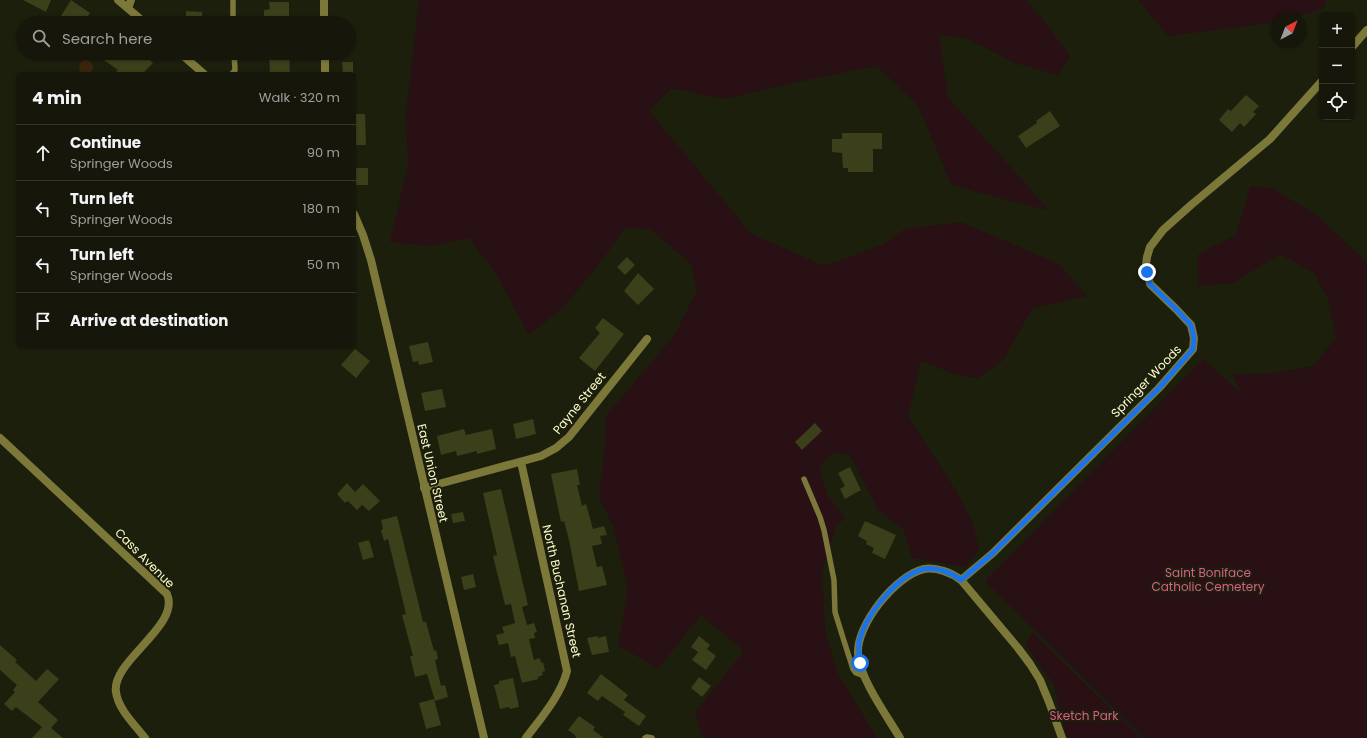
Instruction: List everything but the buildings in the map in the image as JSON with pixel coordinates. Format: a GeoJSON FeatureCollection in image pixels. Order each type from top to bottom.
{"type":"FeatureCollection","features":[{"type":"Feature","properties":{"kind":"street"},"geometry":{"type":"LineString","coordinates":[[118,0],[137,16]]}},
{"type":"Feature","properties":{"kind":"street"},"geometry":{"type":"LineString","coordinates":[[128,8],[131,0]]}},
{"type":"Feature","properties":{"kind":"street"},"geometry":{"type":"LineString","coordinates":[[324,0],[324,16]]}},
{"type":"Feature","properties":{"kind":"street"},"geometry":{"type":"LineString","coordinates":[[1355,44],[1367,30]]}},
{"type":"Feature","properties":{"kind":"street"},"geometry":{"type":"LineString","coordinates":[[188,60],[202,72]]}},
{"type":"Feature","properties":{"kind":"street"},"geometry":{"type":"LineString","coordinates":[[325,60],[325,72]]}},
{"type":"Feature","properties":{"kind":"street","name":"Springer Woods"},"geometry":{"type":"LineString","coordinates":[[961,580],[993,553],[1159,388],[1193,349],[1194,338],[1191,325],[1150,284],[1146,265],[1146,257],[1150,247],[1163,230],[1191,204],[1270,138],[1319,84]]}},
{"type":"Feature","properties":{"kind":"street","name":"East Union Street"},"geometry":{"type":"LineString","coordinates":[[356,219],[371,260],[484,738]]}},
{"type":"Feature","properties":{"kind":"street","name":"Payne Street"},"geometry":{"type":"LineString","coordinates":[[424,488],[521,462],[550,452],[563,443],[647,339]]}},
{"type":"Feature","properties":{"kind":"street","name":"Cass Avenue"},"geometry":{"type":"LineString","coordinates":[[0,438],[167,594],[169,603],[167,613],[154,632],[124,668],[115,688],[117,699],[146,738]]}},
{"type":"Feature","properties":{"kind":"street","name":"North Buchanan Street"},"geometry":{"type":"LineString","coordinates":[[521,462],[567,671],[559,691],[526,738]]}},
{"type":"Feature","properties":{"kind":"street"},"geometry":{"type":"LineString","coordinates":[[900,738],[864,676],[860,663],[859,643],[870,616],[882,600],[903,580],[914,572],[925,569],[953,574],[961,580],[1018,648],[1030,664],[1046,695],[1062,738]]}},
{"type":"Feature","properties":{"kind":"lane"},"geometry":{"type":"LineString","coordinates":[[233,0],[234,16]]}},
{"type":"Feature","properties":{"kind":"lane"},"geometry":{"type":"LineString","coordinates":[[234,60],[235,70],[234,72]]}},
{"type":"Feature","properties":{"kind":"lane"},"geometry":{"type":"LineString","coordinates":[[804,479],[820,516],[824,530],[834,580],[835,612],[853,669],[856,673],[864,676]]}},
{"type":"Feature","properties":{"kind":"lane"},"geometry":{"type":"LineString","coordinates":[[645,738],[652,738]]}},
{"type":"Feature","properties":{"kind":"green space"},"geometry":{"type":"Polygon","coordinates":[[[419,0],[1026,0],[1070,56],[1058,75],[1015,63],[966,38],[939,35],[948,98],[1048,210],[951,184],[918,105],[877,66],[723,99],[671,88],[649,111],[751,234],[824,266],[882,245],[905,229],[961,222],[1059,264],[1087,296],[1033,308],[1003,360],[978,378],[955,374],[921,361],[908,417],[957,492],[972,522],[980,549],[965,567],[912,558],[904,530],[878,510],[850,455],[834,452],[819,467],[827,494],[845,519],[837,524],[822,571],[825,630],[837,672],[877,738],[706,738],[702,736],[695,713],[744,651],[701,615],[658,669],[618,645],[628,589],[614,528],[599,497],[605,448],[606,416],[674,336],[697,291],[691,264],[650,229],[625,228],[564,307],[529,335],[495,272],[469,238],[431,246],[390,242],[408,165],[406,114],[419,0]]]}},
{"type":"Feature","properties":{"kind":"green space"},"geometry":{"type":"Polygon","coordinates":[[[1138,0],[1327,0],[1324,8],[1307,13],[1307,12],[1271,12],[1271,23],[1168,36],[1138,0]]]}},
{"type":"Feature","properties":{"kind":"green space","name":"Saint Boniface Catholic Cemetery"},"geometry":{"type":"Polygon","coordinates":[[[1250,187],[1272,188],[1318,216],[1367,263],[1367,738],[1144,738],[985,581],[1203,359],[1240,392],[1233,375],[1275,373],[1313,366],[1336,338],[1328,298],[1313,272],[1280,254],[1233,283],[1198,286],[1198,254],[1236,235],[1250,187]]]}},
{"type":"Feature","properties":{"kind":"green space","name":"Sketch Park"},"geometry":{"type":"Polygon","coordinates":[[[1032,632],[1141,738],[1067,738],[1053,683],[1026,646],[1032,632]]]}},
{"type":"Feature","properties":{"kind":"shaded area"},"geometry":{"type":"Polygon","coordinates":[[[86,60],[92,64],[93,67],[91,72],[81,72],[79,67],[81,62],[86,60]]]}},
{"type":"Feature","properties":{"kind":"route"},"geometry":{"type":"LineString","coordinates":[[860,663],[858,653],[859,643],[870,616],[882,600],[903,580],[914,572],[925,569],[932,569],[953,574],[961,580],[993,553],[1159,388],[1193,349],[1194,338],[1191,325],[1150,284],[1147,272]]}}]}
